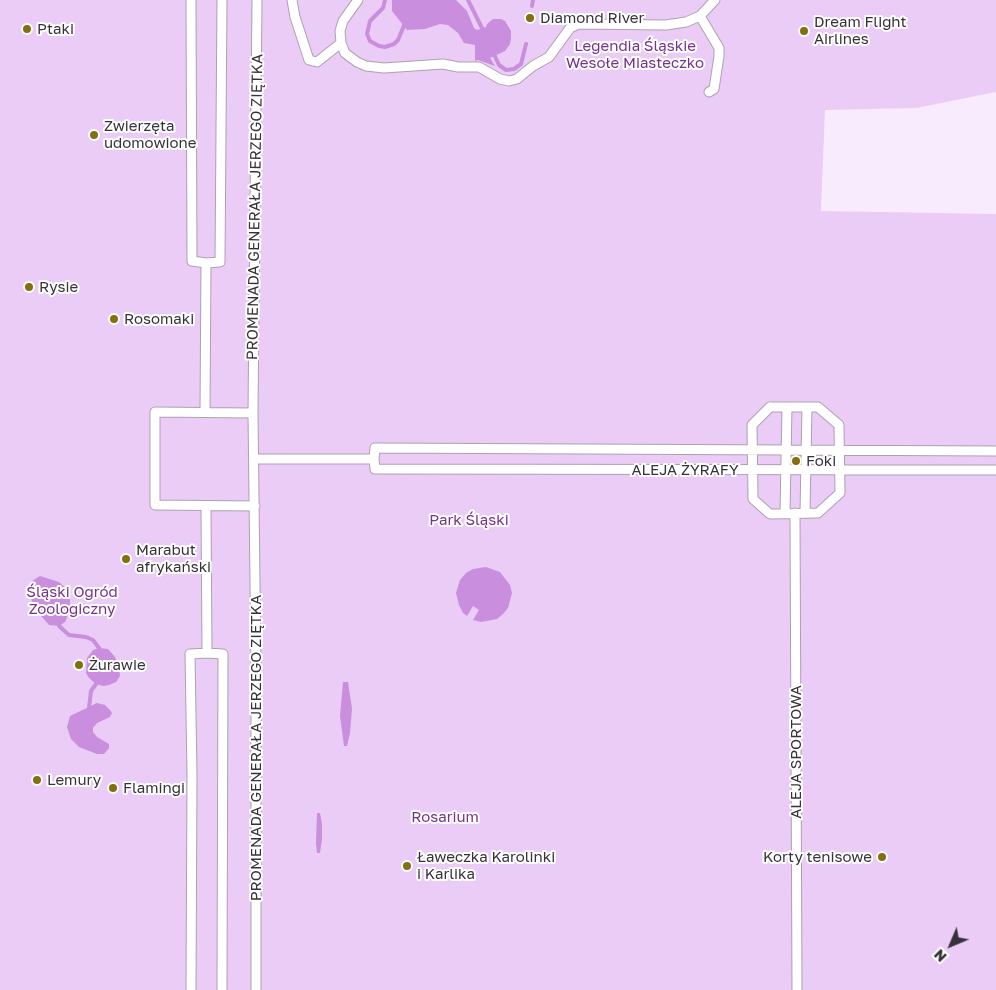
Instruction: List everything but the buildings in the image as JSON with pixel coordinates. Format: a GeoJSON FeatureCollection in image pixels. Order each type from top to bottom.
{"type":"FeatureCollection","features":[{"type":"Feature","properties":{"kind":"street"},"geometry":{"type":"LineString","coordinates":[[191,0],[192,261],[206,263],[220,262],[222,0]]}},
{"type":"Feature","properties":{"kind":"street","name":"PROMENADA GENERAŁA JERZEGO ZIĘTKA"},"geometry":{"type":"LineString","coordinates":[[256,990],[256,687],[253,413],[257,0]]}},
{"type":"Feature","properties":{"kind":"street"},"geometry":{"type":"LineString","coordinates":[[292,0],[295,17],[310,60],[317,62],[341,43]]}},
{"type":"Feature","properties":{"kind":"street"},"geometry":{"type":"LineString","coordinates":[[358,0],[343,21],[340,32],[341,43],[345,53],[366,66],[384,68],[443,64],[458,67],[479,67],[500,79],[509,81],[517,79],[548,57],[570,28],[579,24],[666,25],[686,22],[700,16],[715,0]]}},
{"type":"Feature","properties":{"kind":"street"},"geometry":{"type":"LineString","coordinates":[[700,16],[719,48],[714,89],[709,92]]}},
{"type":"Feature","properties":{"kind":"street"},"geometry":{"type":"LineString","coordinates":[[205,412],[206,263]]}},
{"type":"Feature","properties":{"kind":"street"},"geometry":{"type":"LineString","coordinates":[[770,407],[807,407],[818,407],[839,425],[840,493],[818,514],[770,514],[753,498],[752,425],[770,407]]}},
{"type":"Feature","properties":{"kind":"street"},"geometry":{"type":"LineString","coordinates":[[785,513],[788,407]]}},
{"type":"Feature","properties":{"kind":"street","name":"ALEJA SPORTOWA"},"geometry":{"type":"LineString","coordinates":[[798,990],[800,513],[806,471],[807,407]]}},
{"type":"Feature","properties":{"kind":"street"},"geometry":{"type":"LineString","coordinates":[[253,413],[155,412],[155,505],[255,506]]}},
{"type":"Feature","properties":{"kind":"street","name":"ALEJA ŻYRAFY"},"geometry":{"type":"LineString","coordinates":[[996,451],[375,448],[374,459],[375,469],[996,470]]}},
{"type":"Feature","properties":{"kind":"street"},"geometry":{"type":"LineString","coordinates":[[254,459],[374,459]]}},
{"type":"Feature","properties":{"kind":"street"},"geometry":{"type":"LineString","coordinates":[[206,506],[207,653]]}},
{"type":"Feature","properties":{"kind":"street"},"geometry":{"type":"LineString","coordinates":[[191,990],[192,776],[190,654],[207,653],[223,654],[222,990]]}},
{"type":"Feature","properties":{"kind":"shaded area"},"geometry":{"type":"Polygon","coordinates":[[[392,0],[456,0],[467,11],[474,28],[477,30],[486,27],[493,19],[505,21],[511,31],[510,44],[505,51],[490,58],[495,66],[478,60],[475,61],[475,45],[464,43],[458,33],[448,25],[440,24],[425,29],[407,30],[392,11],[392,0]]]}},
{"type":"Feature","properties":{"kind":"shaded area"},"geometry":{"type":"Polygon","coordinates":[[[996,92],[996,214],[821,212],[825,109],[917,108],[996,92]]]}},
{"type":"Feature","properties":{"kind":"shaded area"},"geometry":{"type":"Polygon","coordinates":[[[486,567],[500,572],[510,585],[512,593],[508,608],[503,614],[497,619],[481,622],[473,620],[479,610],[473,606],[467,616],[463,613],[456,593],[460,580],[466,573],[473,569],[486,567]]]}},
{"type":"Feature","properties":{"kind":"shaded area"},"geometry":{"type":"Polygon","coordinates":[[[40,576],[59,582],[70,592],[70,611],[65,622],[59,626],[49,625],[35,609],[27,588],[32,581],[40,576]]]}},
{"type":"Feature","properties":{"kind":"shaded area"},"geometry":{"type":"Polygon","coordinates":[[[99,648],[108,649],[115,657],[119,667],[120,676],[116,682],[109,685],[96,684],[86,673],[87,658],[93,650],[99,648]]]}},
{"type":"Feature","properties":{"kind":"shaded area"},"geometry":{"type":"Polygon","coordinates":[[[343,682],[348,682],[352,709],[347,746],[344,746],[340,716],[343,682]]]}},
{"type":"Feature","properties":{"kind":"shaded area"},"geometry":{"type":"Polygon","coordinates":[[[97,703],[105,705],[112,713],[110,717],[97,723],[93,728],[93,732],[97,737],[109,744],[109,748],[104,754],[97,754],[79,747],[71,739],[67,727],[70,716],[97,703]]]}},
{"type":"Feature","properties":{"kind":"shaded area"},"geometry":{"type":"Polygon","coordinates":[[[317,813],[320,813],[322,824],[320,853],[317,853],[316,843],[317,813]]]}},
{"type":"Feature","properties":{"kind":"green space","name":"Park Śląski"},"geometry":{"type":"Polygon","coordinates":[[[0,0],[996,0],[996,92],[917,108],[825,110],[821,211],[996,214],[996,990],[0,990],[0,0]]]}},
{"type":"Feature","properties":{"kind":"waterway","name":"Diamond River"},"geometry":{"type":"LineString","coordinates":[[385,0],[383,8],[370,21],[367,34],[370,41],[385,47],[394,44],[398,40],[405,23]]}},
{"type":"Feature","properties":{"kind":"waterway","name":"Diamond River"},"geometry":{"type":"LineString","coordinates":[[468,0],[484,32]]}},
{"type":"Feature","properties":{"kind":"waterway","name":"Diamond River"},"geometry":{"type":"LineString","coordinates":[[532,6],[533,0]]}},
{"type":"Feature","properties":{"kind":"waterway","name":"Diamond River"},"geometry":{"type":"LineString","coordinates":[[493,52],[499,65],[506,70],[514,69],[521,64],[526,44]]}},
{"type":"Feature","properties":{"kind":"waterway"},"geometry":{"type":"LineString","coordinates":[[59,626],[69,635],[86,637],[93,640],[99,648]]}},
{"type":"Feature","properties":{"kind":"waterway"},"geometry":{"type":"LineString","coordinates":[[89,708],[91,691],[96,684]]}},
{"type":"Feature","properties":{"kind":"place","name":"Diamond River"},"geometry":{"type":"Point","coordinates":[530,18]}},
{"type":"Feature","properties":{"kind":"place","name":"Ptaki"},"geometry":{"type":"Point","coordinates":[27,29]}},
{"type":"Feature","properties":{"kind":"place","name":"Dream Flight Airlines"},"geometry":{"type":"Point","coordinates":[804,31]}},
{"type":"Feature","properties":{"kind":"place","name":"Zwierzęta udomowione"},"geometry":{"type":"Point","coordinates":[94,135]}},
{"type":"Feature","properties":{"kind":"place","name":"Rysie"},"geometry":{"type":"Point","coordinates":[29,287]}},
{"type":"Feature","properties":{"kind":"place","name":"Rosomaki"},"geometry":{"type":"Point","coordinates":[114,319]}},
{"type":"Feature","properties":{"kind":"place","name":"Foki"},"geometry":{"type":"Point","coordinates":[796,461]}},
{"type":"Feature","properties":{"kind":"place","name":"Marabut afrykański"},"geometry":{"type":"Point","coordinates":[126,559]}},
{"type":"Feature","properties":{"kind":"place","name":"Żurawie"},"geometry":{"type":"Point","coordinates":[79,665]}},
{"type":"Feature","properties":{"kind":"place","name":"Lemury"},"geometry":{"type":"Point","coordinates":[37,780]}},
{"type":"Feature","properties":{"kind":"place","name":"Flamingi"},"geometry":{"type":"Point","coordinates":[113,788]}},
{"type":"Feature","properties":{"kind":"place","name":"Korty tenisowe"},"geometry":{"type":"Point","coordinates":[882,857]}},
{"type":"Feature","properties":{"kind":"place","name":"Ławeczka Karolinki i Karlika"},"geometry":{"type":"Point","coordinates":[407,866]}},
{"type":"Feature","properties":{"kind":"park label","name":"Legendia Śląskie Wesołe Miasteczko"},"geometry":{"type":"Point","coordinates":[635,54]}},
{"type":"Feature","properties":{"kind":"park label","name":"Śląski Ogród Zoologiczny"},"geometry":{"type":"Point","coordinates":[72,600]}},
{"type":"Feature","properties":{"kind":"park label","name":"Rosarium"},"geometry":{"type":"Point","coordinates":[445,817]}}]}
